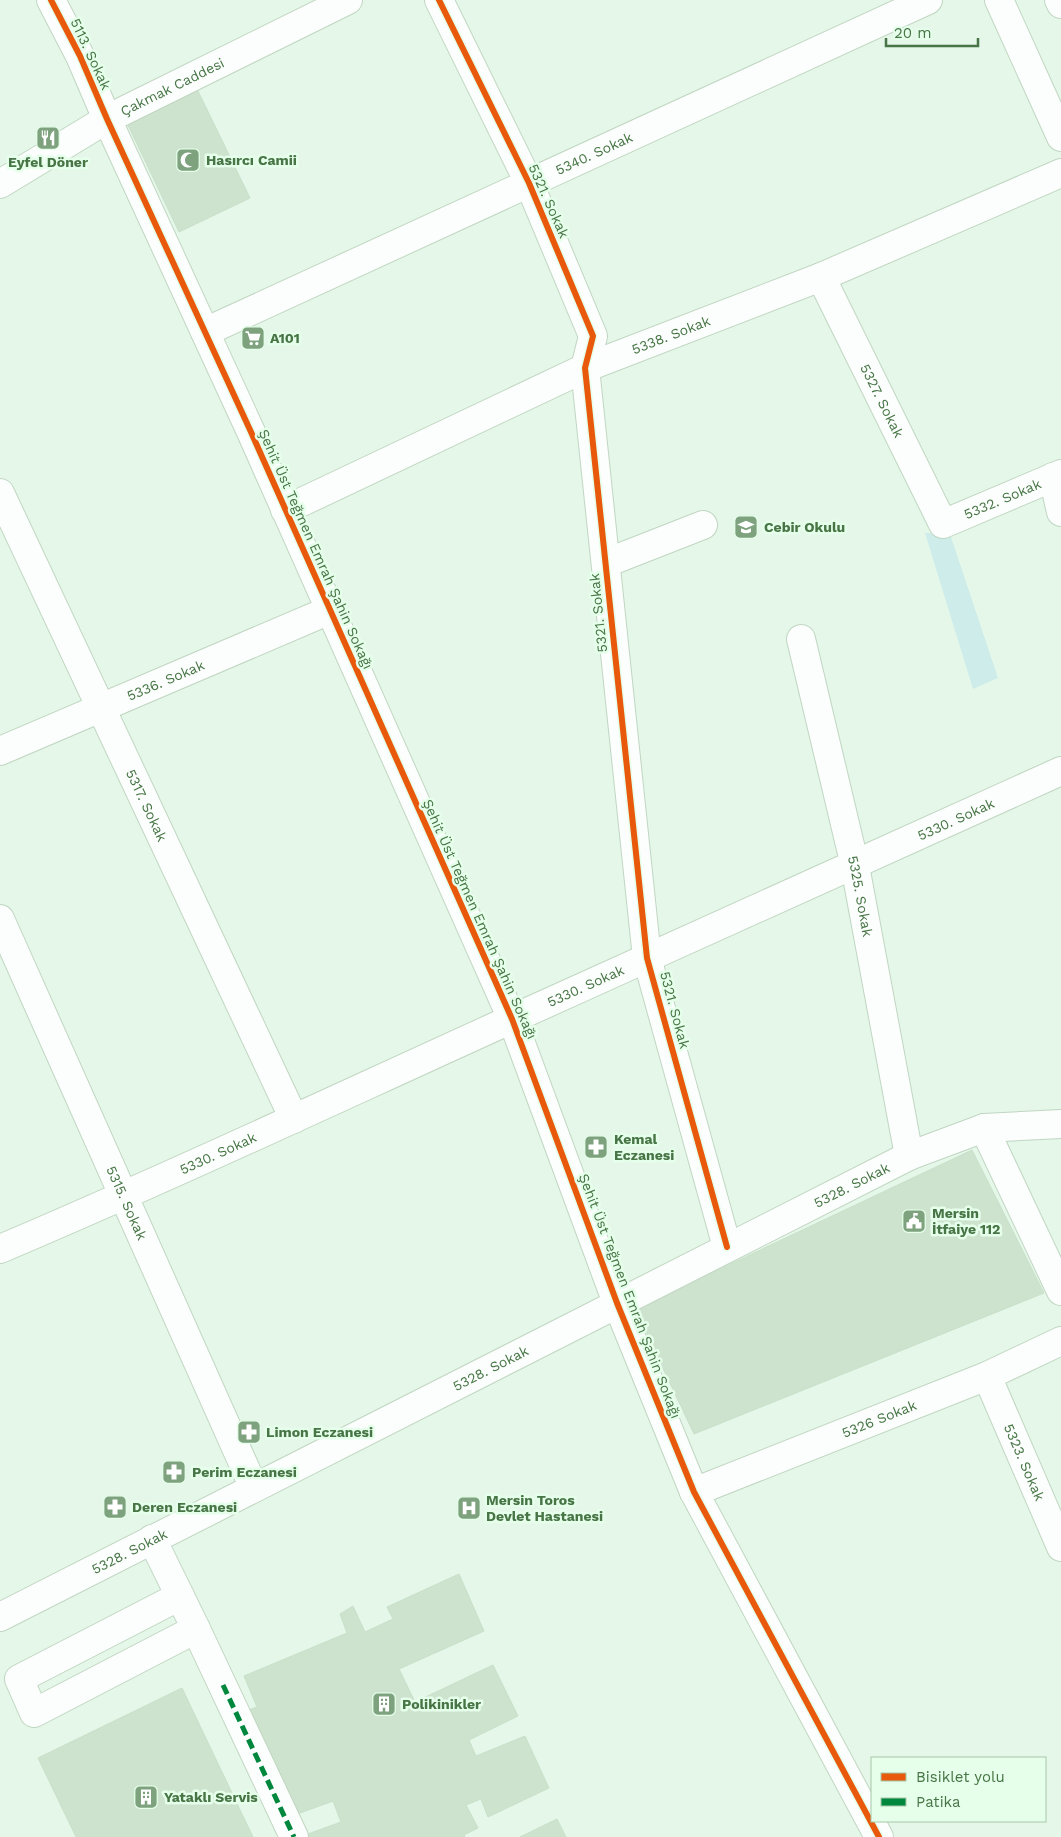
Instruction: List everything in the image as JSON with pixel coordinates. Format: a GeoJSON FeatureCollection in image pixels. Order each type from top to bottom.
{"type":"FeatureCollection","features":[{"type":"Feature","properties":{"kind":"street","name":"5113. Sokak"},"geometry":{"type":"LineString","coordinates":[[51,0],[80,56],[106,119]]}},
{"type":"Feature","properties":{"kind":"street","name":"Çakmak Caddesi"},"geometry":{"type":"LineString","coordinates":[[0,184],[106,119],[348,0]]}},
{"type":"Feature","properties":{"kind":"street","name":"5321. Sokak"},"geometry":{"type":"LineString","coordinates":[[439,0],[529,183],[593,336],[585,368],[647,958],[727,1247]]}},
{"type":"Feature","properties":{"kind":"street","name":"5340. Sokak"},"geometry":{"type":"LineString","coordinates":[[205,332],[928,0]]}},
{"type":"Feature","properties":{"kind":"street"},"geometry":{"type":"LineString","coordinates":[[999,0],[1061,137]]}},
{"type":"Feature","properties":{"kind":"street"},"geometry":{"type":"LineString","coordinates":[[1059,0],[1061,4]]}},
{"type":"Feature","properties":{"kind":"street","name":"Şehit Üst Teğmen Emrah Şahin Sokağı"},"geometry":{"type":"LineString","coordinates":[[106,119],[205,332],[512,1019],[618,1303],[694,1492],[879,1837]]}},
{"type":"Feature","properties":{"kind":"street","name":"5338. Sokak"},"geometry":{"type":"LineString","coordinates":[[285,510],[585,368],[821,277],[1061,172]]}},
{"type":"Feature","properties":{"kind":"street","name":"5327. Sokak"},"geometry":{"type":"LineString","coordinates":[[821,277],[943,524]]}},
{"type":"Feature","properties":{"kind":"street"},"geometry":{"type":"LineString","coordinates":[[1057,476],[1061,512]]}},
{"type":"Feature","properties":{"kind":"street","name":"5332. Sokak"},"geometry":{"type":"LineString","coordinates":[[943,524],[1057,476]]}},
{"type":"Feature","properties":{"kind":"street","name":"5317. Sokak"},"geometry":{"type":"LineString","coordinates":[[0,493],[294,1119]]}},
{"type":"Feature","properties":{"kind":"street"},"geometry":{"type":"LineString","coordinates":[[606,563],[703,525]]}},
{"type":"Feature","properties":{"kind":"street","name":"5336. Sokak"},"geometry":{"type":"LineString","coordinates":[[0,751],[330,610]]}},
{"type":"Feature","properties":{"kind":"street","name":"5325. Sokak"},"geometry":{"type":"LineString","coordinates":[[800,639],[855,866],[909,1156]]}},
{"type":"Feature","properties":{"kind":"street","name":"5330. Sokak"},"geometry":{"type":"LineString","coordinates":[[0,1249],[124,1196],[1061,771]]}},
{"type":"Feature","properties":{"kind":"street","name":"5315. Sokak"},"geometry":{"type":"LineString","coordinates":[[0,919],[254,1488]]}},
{"type":"Feature","properties":{"kind":"street","name":"5328. Sokak"},"geometry":{"type":"LineString","coordinates":[[0,1617],[909,1156],[984,1128],[1061,1124]]}},
{"type":"Feature","properties":{"kind":"street"},"geometry":{"type":"LineString","coordinates":[[984,1128],[1061,1291]]}},
{"type":"Feature","properties":{"kind":"street","name":"5326 Sokak"},"geometry":{"type":"LineString","coordinates":[[694,1492],[987,1376],[1061,1341]]}},
{"type":"Feature","properties":{"kind":"street","name":"5323. Sokak"},"geometry":{"type":"LineString","coordinates":[[987,1376],[1061,1547]]}},
{"type":"Feature","properties":{"kind":"street"},"geometry":{"type":"LineString","coordinates":[[152,1540],[223,1685],[294,1837]]}},
{"type":"Feature","properties":{"kind":"street"},"geometry":{"type":"LineString","coordinates":[[180,1596],[19,1679],[34,1713],[196,1629]]}},
{"type":"Feature","properties":{"kind":"shaded area"},"geometry":{"type":"Polygon","coordinates":[[[925,533],[950,534],[998,678],[973,689],[925,533]]]}},
{"type":"Feature","properties":{"kind":"building","name":"Hasırcı Camii"},"geometry":{"type":"Polygon","coordinates":[[[197,89],[250,198],[179,232],[127,123],[197,89]]]}},
{"type":"Feature","properties":{"kind":"building","name":"Mersin İtfaiye 112"},"geometry":{"type":"Polygon","coordinates":[[[972,1150],[1044,1293],[694,1434],[635,1309],[972,1150]]]}},
{"type":"Feature","properties":{"kind":"building","name":"Polikinikler"},"geometry":{"type":"Polygon","coordinates":[[[459,1574],[484,1631],[399,1669],[415,1702],[493,1665],[518,1716],[469,1740],[476,1756],[525,1736],[549,1788],[488,1817],[481,1799],[466,1805],[478,1828],[464,1835],[465,1837],[309,1837],[308,1834],[341,1822],[333,1801],[289,1817],[243,1712],[257,1707],[244,1676],[347,1633],[340,1614],[353,1606],[365,1632],[393,1619],[387,1607],[459,1574]]]}},
{"type":"Feature","properties":{"kind":"building","name":"Yataklı Servis"},"geometry":{"type":"Polygon","coordinates":[[[182,1688],[253,1837],[76,1837],[38,1758],[182,1688]]]}},
{"type":"Feature","properties":{"kind":"building"},"geometry":{"type":"Polygon","coordinates":[[[557,1819],[566,1837],[520,1837],[557,1819]]]}},
{"type":"Feature","properties":{"kind":"marked path"},"geometry":{"type":"LineString","coordinates":[[223,1685],[294,1837]]}},
{"type":"Feature","properties":{"kind":"cycle path"},"geometry":{"type":"LineString","coordinates":[[51,0],[80,56],[107,119],[251,432],[512,1019],[617,1303],[694,1492],[879,1837]]}},
{"type":"Feature","properties":{"kind":"cycle path"},"geometry":{"type":"LineString","coordinates":[[439,0],[529,183],[593,336],[585,368],[647,958],[727,1247]]}},
{"type":"Feature","properties":{"kind":"place","name":"Eyfel Döner"},"geometry":{"type":"Point","coordinates":[48,138]}},
{"type":"Feature","properties":{"kind":"place","name":"Hasırcı Camii"},"geometry":{"type":"Point","coordinates":[188,160]}},
{"type":"Feature","properties":{"kind":"place","name":"A101"},"geometry":{"type":"Point","coordinates":[253,338]}},
{"type":"Feature","properties":{"kind":"place","name":"Cebir Okulu"},"geometry":{"type":"Point","coordinates":[746,527]}},
{"type":"Feature","properties":{"kind":"place","name":"Kemal Eczanesi"},"geometry":{"type":"Point","coordinates":[596,1147]}},
{"type":"Feature","properties":{"kind":"place","name":"Mersin İtfaiye 112"},"geometry":{"type":"Point","coordinates":[914,1221]}},
{"type":"Feature","properties":{"kind":"place","name":"Limon Eczanesi"},"geometry":{"type":"Point","coordinates":[249,1432]}},
{"type":"Feature","properties":{"kind":"place","name":"Perim Eczanesi"},"geometry":{"type":"Point","coordinates":[174,1472]}},
{"type":"Feature","properties":{"kind":"place","name":"Deren Eczanesi"},"geometry":{"type":"Point","coordinates":[115,1507]}},
{"type":"Feature","properties":{"kind":"place","name":"Mersin Toros Devlet Hastanesi"},"geometry":{"type":"Point","coordinates":[469,1508]}},
{"type":"Feature","properties":{"kind":"place","name":"Polikinikler"},"geometry":{"type":"Point","coordinates":[384,1704]}},
{"type":"Feature","properties":{"kind":"place","name":"Yataklı Servis"},"geometry":{"type":"Point","coordinates":[146,1797]}}]}
